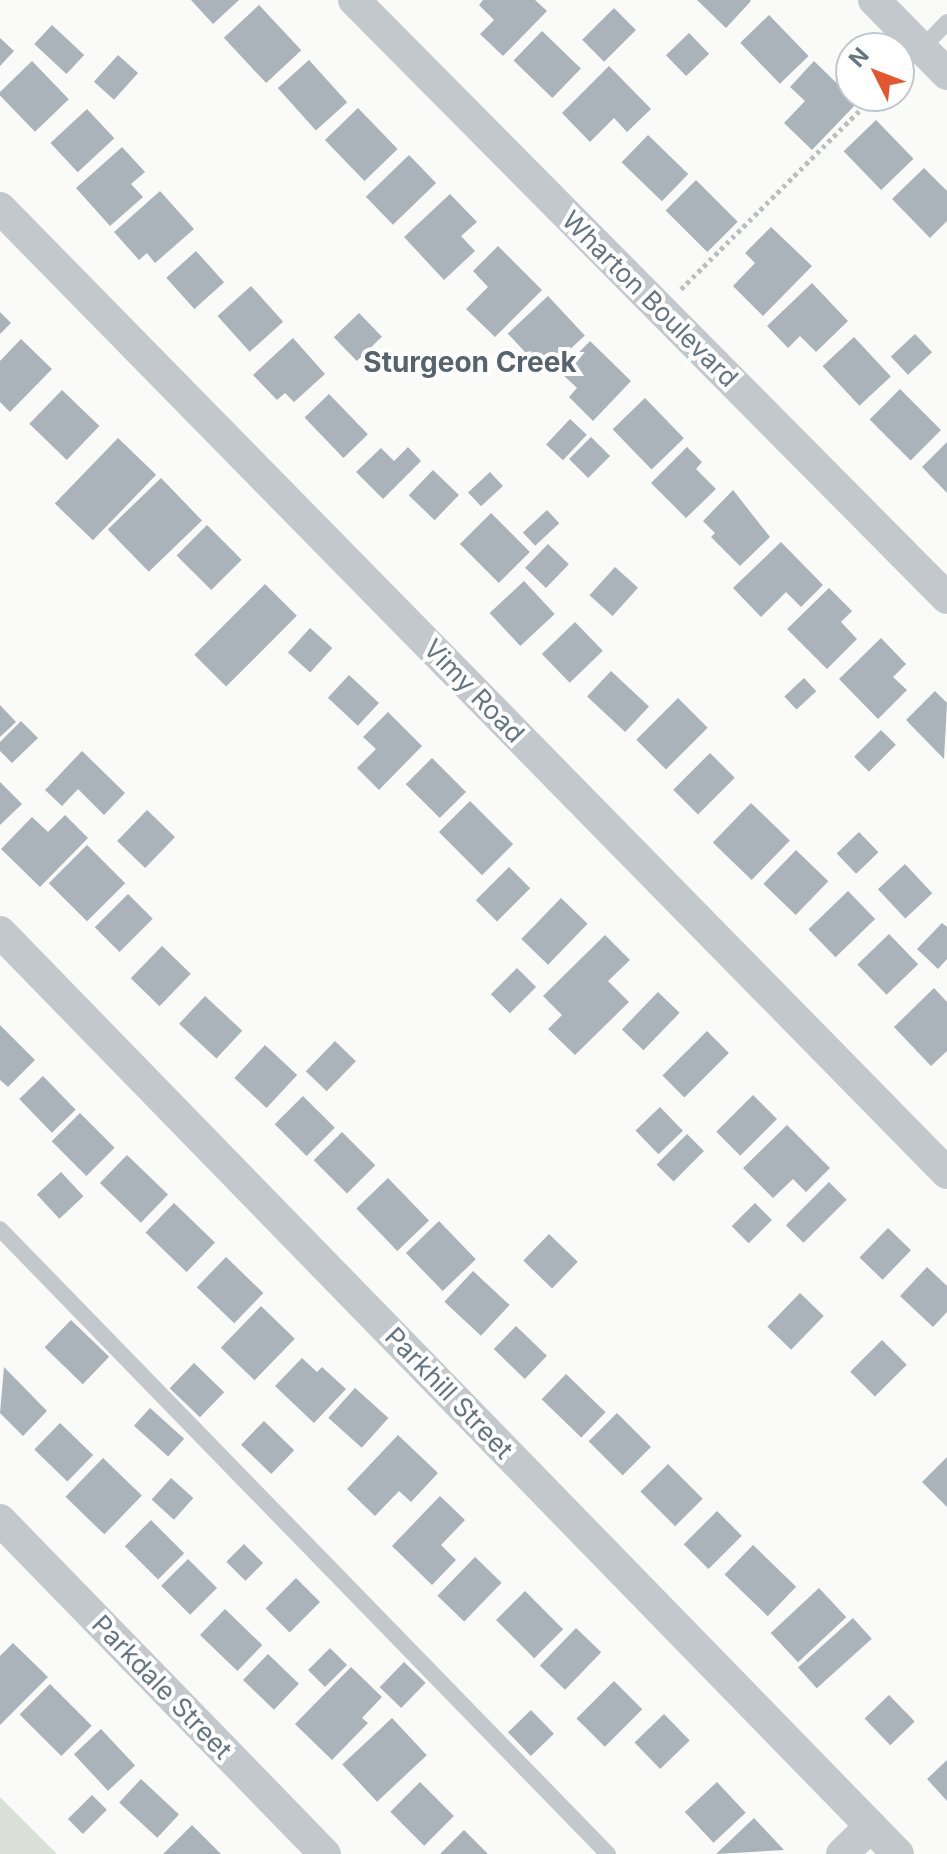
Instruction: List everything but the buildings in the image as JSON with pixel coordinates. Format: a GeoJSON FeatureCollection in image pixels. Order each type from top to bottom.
{"type":"FeatureCollection","features":[{"type":"Feature","properties":{"kind":"street","name":"Wharton Boulevard"},"geometry":{"type":"LineString","coordinates":[[354,0],[947,598]]}},
{"type":"Feature","properties":{"kind":"street"},"geometry":{"type":"LineString","coordinates":[[874,0],[947,74]]}},
{"type":"Feature","properties":{"kind":"street","name":"Vimy Road"},"geometry":{"type":"LineString","coordinates":[[0,208],[947,1173]]}},
{"type":"Feature","properties":{"kind":"street","name":"Parkhill Street"},"geometry":{"type":"LineString","coordinates":[[0,932],[898,1854]]}},
{"type":"Feature","properties":{"kind":"street","name":"Parkdale Street"},"geometry":{"type":"LineString","coordinates":[[0,1520],[325,1854]]}},
{"type":"Feature","properties":{"kind":"street"},"geometry":{"type":"LineString","coordinates":[[842,1854],[871,1826]]}},
{"type":"Feature","properties":{"kind":"lane"},"geometry":{"type":"LineString","coordinates":[[922,48],[947,22]]}},
{"type":"Feature","properties":{"kind":"lane"},"geometry":{"type":"LineString","coordinates":[[0,1229],[608,1854]]}},
{"type":"Feature","properties":{"kind":"path"},"geometry":{"type":"LineString","coordinates":[[660,309],[858,112]]}},
{"type":"Feature","properties":{"kind":"shaded area"},"geometry":{"type":"Polygon","coordinates":[[[0,1797],[57,1854],[0,1854],[0,1797]]]}},
{"type":"Feature","properties":{"kind":"district","name":"Sturgeon Creek"},"geometry":{"type":"Point","coordinates":[470,362]}}]}
